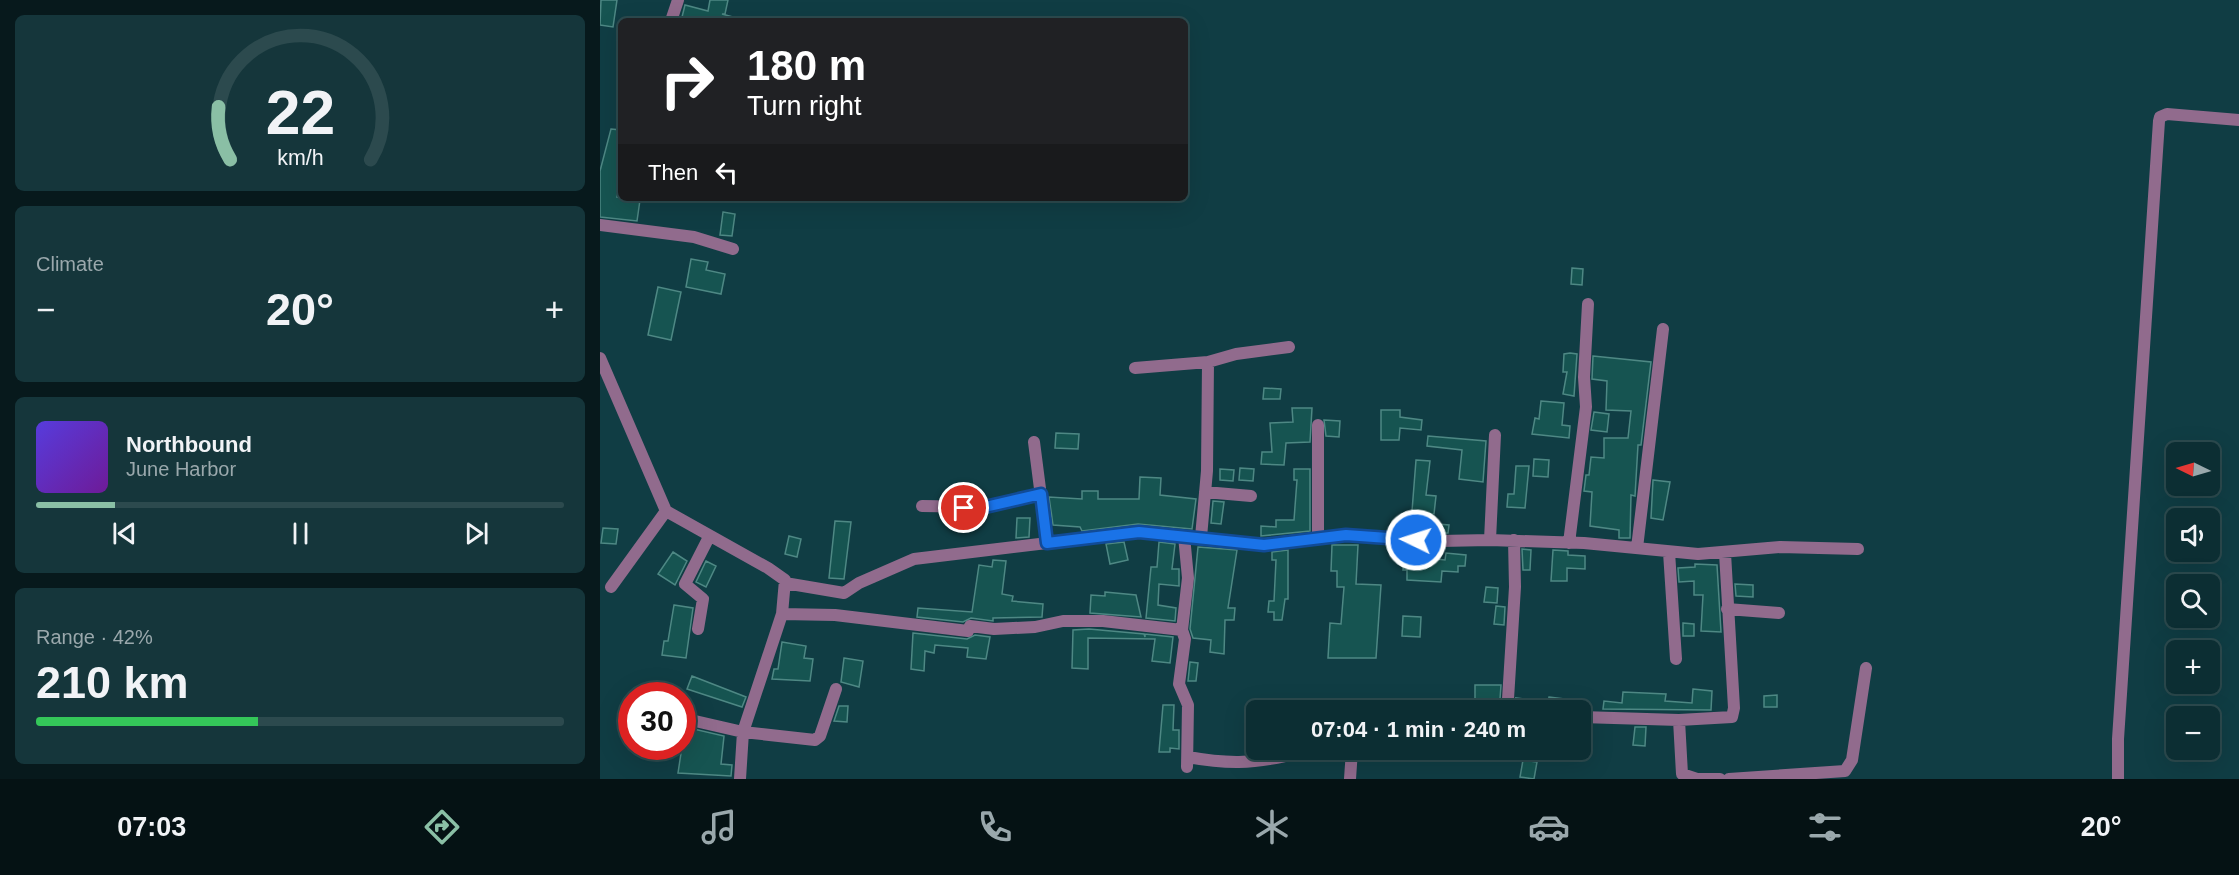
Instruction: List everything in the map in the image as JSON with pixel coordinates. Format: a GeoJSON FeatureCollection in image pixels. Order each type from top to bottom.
{"type":"FeatureCollection","features":[{"type":"Feature","properties":{"kind":"street"},"geometry":{"type":"LineString","coordinates":[[672,18],[678,0]]}},
{"type":"Feature","properties":{"kind":"street"},"geometry":{"type":"LineString","coordinates":[[2118,779],[2118,739],[2159,121],[2160,117],[2167,114],[2239,120]]}},
{"type":"Feature","properties":{"kind":"street"},"geometry":{"type":"LineString","coordinates":[[600,225],[694,237],[733,249]]}},
{"type":"Feature","properties":{"kind":"street"},"geometry":{"type":"LineString","coordinates":[[1569,543],[1586,407],[1584,377],[1588,304]]}},
{"type":"Feature","properties":{"kind":"street"},"geometry":{"type":"LineString","coordinates":[[1636,548],[1663,329]]}},
{"type":"Feature","properties":{"kind":"street"},"geometry":{"type":"LineString","coordinates":[[1135,368],[1208,362],[1236,354],[1289,347]]}},
{"type":"Feature","properties":{"kind":"street"},"geometry":{"type":"LineString","coordinates":[[600,358],[666,511],[768,568],[783,578],[785,583],[782,614],[743,732],[740,779]]}},
{"type":"Feature","properties":{"kind":"street"},"geometry":{"type":"LineString","coordinates":[[1202,537],[1208,362]]}},
{"type":"Feature","properties":{"kind":"street"},"geometry":{"type":"LineString","coordinates":[[1318,425],[1318,536]]}},
{"type":"Feature","properties":{"kind":"street"},"geometry":{"type":"LineString","coordinates":[[1490,540],[1496,435]]}},
{"type":"Feature","properties":{"kind":"street"},"geometry":{"type":"LineString","coordinates":[[1034,442],[1047,543]]}},
{"type":"Feature","properties":{"kind":"street"},"geometry":{"type":"LineString","coordinates":[[1205,492],[1251,496]]}},
{"type":"Feature","properties":{"kind":"street"},"geometry":{"type":"LineString","coordinates":[[922,506],[985,507],[1041,494]]}},
{"type":"Feature","properties":{"kind":"street"},"geometry":{"type":"LineString","coordinates":[[611,587],[666,511]]}},
{"type":"Feature","properties":{"kind":"street"},"geometry":{"type":"LineString","coordinates":[[785,583],[844,593],[859,583],[914,559],[1139,532],[1264,545],[1318,536],[1346,535],[1440,541],[1514,540],[1669,552],[1725,553],[1780,548],[1858,549]]}},
{"type":"Feature","properties":{"kind":"street"},"geometry":{"type":"LineString","coordinates":[[1184,536],[1188,578],[1182,630],[1185,639],[1179,684],[1188,705],[1188,762],[1230,764],[1267,760]]}},
{"type":"Feature","properties":{"kind":"street"},"geometry":{"type":"LineString","coordinates":[[698,629],[703,599],[685,585],[709,537]]}},
{"type":"Feature","properties":{"kind":"street"},"geometry":{"type":"LineString","coordinates":[[1508,700],[1515,587],[1514,540]]}},
{"type":"Feature","properties":{"kind":"street"},"geometry":{"type":"LineString","coordinates":[[1669,552],[1676,659]]}},
{"type":"Feature","properties":{"kind":"street"},"geometry":{"type":"LineString","coordinates":[[1591,717],[1728,719],[1734,714],[1725,553]]}},
{"type":"Feature","properties":{"kind":"street"},"geometry":{"type":"LineString","coordinates":[[1727,609],[1779,614]]}},
{"type":"Feature","properties":{"kind":"street"},"geometry":{"type":"LineString","coordinates":[[782,614],[835,615],[968,632],[970,626],[994,629],[1035,627],[1063,621],[1114,622],[1182,630]]}},
{"type":"Feature","properties":{"kind":"street"},"geometry":{"type":"LineString","coordinates":[[1730,779],[1845,771],[1852,760],[1866,668]]}},
{"type":"Feature","properties":{"kind":"street"},"geometry":{"type":"LineString","coordinates":[[696,721],[743,732],[815,740],[820,736],[836,689]]}},
{"type":"Feature","properties":{"kind":"street"},"geometry":{"type":"LineString","coordinates":[[1679,720],[1682,774],[1697,779],[1720,779]]}},
{"type":"Feature","properties":{"kind":"street"},"geometry":{"type":"LineString","coordinates":[[1350,779],[1351,760]]}},
{"type":"Feature","properties":{"kind":"building"},"geometry":{"type":"Polygon","coordinates":[[[601,0],[617,0],[613,27],[600,25],[601,0]]]}},
{"type":"Feature","properties":{"kind":"building"},"geometry":{"type":"Polygon","coordinates":[[[710,0],[728,0],[725,14],[722,14],[733,18],[682,18],[685,5],[708,11],[710,0]]]}},
{"type":"Feature","properties":{"kind":"building"},"geometry":{"type":"Polygon","coordinates":[[[611,129],[618,130],[617,197],[618,201],[640,201],[637,221],[600,217],[600,171],[611,129]]]}},
{"type":"Feature","properties":{"kind":"building"},"geometry":{"type":"Polygon","coordinates":[[[723,212],[735,214],[732,236],[720,235],[723,212]]]}},
{"type":"Feature","properties":{"kind":"building"},"geometry":{"type":"Polygon","coordinates":[[[691,259],[708,262],[706,270],[725,274],[721,294],[686,287],[691,259]]]}},
{"type":"Feature","properties":{"kind":"building"},"geometry":{"type":"Polygon","coordinates":[[[1572,268],[1583,269],[1582,285],[1571,284],[1572,268]]]}},
{"type":"Feature","properties":{"kind":"building"},"geometry":{"type":"Polygon","coordinates":[[[658,287],[681,292],[671,340],[648,335],[658,287]]]}},
{"type":"Feature","properties":{"kind":"building"},"geometry":{"type":"Polygon","coordinates":[[[1564,354],[1577,354],[1574,396],[1563,394],[1567,372],[1563,372],[1564,354]]]}},
{"type":"Feature","properties":{"kind":"building"},"geometry":{"type":"Polygon","coordinates":[[[1593,356],[1651,362],[1641,445],[1638,445],[1635,496],[1631,495],[1630,538],[1619,538],[1619,530],[1590,526],[1592,492],[1584,491],[1591,457],[1604,458],[1604,438],[1628,438],[1631,411],[1606,410],[1607,381],[1592,379],[1593,356]]]}},
{"type":"Feature","properties":{"kind":"building"},"geometry":{"type":"Polygon","coordinates":[[[1264,388],[1281,389],[1280,399],[1263,399],[1264,388]]]}},
{"type":"Feature","properties":{"kind":"building"},"geometry":{"type":"Polygon","coordinates":[[[1541,401],[1564,403],[1562,425],[1570,426],[1569,438],[1532,434],[1535,418],[1539,419],[1541,401]]]}},
{"type":"Feature","properties":{"kind":"building"},"geometry":{"type":"Polygon","coordinates":[[[1292,408],[1312,408],[1310,442],[1286,443],[1284,465],[1261,464],[1262,452],[1272,452],[1270,423],[1293,422],[1292,408]]]}},
{"type":"Feature","properties":{"kind":"building"},"geometry":{"type":"Polygon","coordinates":[[[1381,410],[1400,410],[1400,417],[1422,420],[1421,430],[1400,428],[1399,440],[1381,440],[1381,410]]]}},
{"type":"Feature","properties":{"kind":"building"},"geometry":{"type":"Polygon","coordinates":[[[1594,412],[1609,414],[1607,432],[1591,430],[1594,412]]]}},
{"type":"Feature","properties":{"kind":"building"},"geometry":{"type":"Polygon","coordinates":[[[1324,420],[1340,421],[1339,437],[1326,436],[1324,420]]]}},
{"type":"Feature","properties":{"kind":"building"},"geometry":{"type":"Polygon","coordinates":[[[1056,433],[1079,434],[1078,449],[1055,448],[1056,433]]]}},
{"type":"Feature","properties":{"kind":"building"},"geometry":{"type":"Polygon","coordinates":[[[1428,436],[1486,441],[1483,482],[1459,479],[1462,450],[1427,446],[1428,436]]]}},
{"type":"Feature","properties":{"kind":"building"},"geometry":{"type":"Polygon","coordinates":[[[1534,459],[1549,460],[1548,477],[1533,476],[1534,459]]]}},
{"type":"Feature","properties":{"kind":"building"},"geometry":{"type":"Polygon","coordinates":[[[1416,460],[1430,461],[1426,495],[1436,496],[1434,514],[1412,511],[1416,460]]]}},
{"type":"Feature","properties":{"kind":"building"},"geometry":{"type":"Polygon","coordinates":[[[1516,466],[1529,466],[1525,508],[1507,507],[1508,494],[1514,494],[1516,466]]]}},
{"type":"Feature","properties":{"kind":"building"},"geometry":{"type":"Polygon","coordinates":[[[1240,468],[1254,469],[1253,481],[1239,480],[1240,468]]]}},
{"type":"Feature","properties":{"kind":"building"},"geometry":{"type":"Polygon","coordinates":[[[1220,469],[1234,470],[1233,481],[1220,480],[1220,469]]]}},
{"type":"Feature","properties":{"kind":"building"},"geometry":{"type":"Polygon","coordinates":[[[1294,469],[1310,469],[1310,531],[1261,536],[1261,526],[1276,527],[1276,520],[1294,520],[1297,480],[1294,480],[1294,469]]]}},
{"type":"Feature","properties":{"kind":"building"},"geometry":{"type":"Polygon","coordinates":[[[1140,477],[1161,478],[1160,495],[1196,499],[1192,529],[1138,524],[1082,531],[1080,527],[1053,525],[1049,497],[1082,499],[1082,491],[1098,491],[1098,499],[1139,499],[1140,477]]]}},
{"type":"Feature","properties":{"kind":"building"},"geometry":{"type":"Polygon","coordinates":[[[1653,480],[1670,482],[1663,520],[1651,518],[1653,480]]]}},
{"type":"Feature","properties":{"kind":"building"},"geometry":{"type":"Polygon","coordinates":[[[1213,501],[1224,502],[1221,524],[1211,523],[1213,501]]]}},
{"type":"Feature","properties":{"kind":"building"},"geometry":{"type":"Polygon","coordinates":[[[1017,518],[1030,518],[1029,537],[1016,538],[1017,518]]]}},
{"type":"Feature","properties":{"kind":"building"},"geometry":{"type":"Polygon","coordinates":[[[835,521],[851,522],[844,579],[829,578],[835,521]]]}},
{"type":"Feature","properties":{"kind":"building"},"geometry":{"type":"Polygon","coordinates":[[[1438,524],[1449,525],[1448,533],[1437,533],[1438,524]]]}},
{"type":"Feature","properties":{"kind":"building"},"geometry":{"type":"Polygon","coordinates":[[[603,528],[618,529],[616,544],[601,543],[603,528]]]}},
{"type":"Feature","properties":{"kind":"building"},"geometry":{"type":"Polygon","coordinates":[[[789,536],[801,539],[797,557],[785,554],[789,536]]]}},
{"type":"Feature","properties":{"kind":"building"},"geometry":{"type":"Polygon","coordinates":[[[1124,542],[1128,560],[1110,564],[1106,544],[1124,542]]]}},
{"type":"Feature","properties":{"kind":"building"},"geometry":{"type":"Polygon","coordinates":[[[1159,542],[1175,544],[1172,569],[1179,569],[1179,586],[1159,584],[1158,605],[1176,608],[1175,621],[1146,618],[1151,567],[1157,567],[1159,542]]]}},
{"type":"Feature","properties":{"kind":"building"},"geometry":{"type":"Polygon","coordinates":[[[1332,545],[1358,545],[1356,584],[1381,585],[1376,658],[1328,658],[1330,623],[1341,624],[1344,587],[1337,587],[1337,571],[1331,571],[1332,545]]]}},
{"type":"Feature","properties":{"kind":"building"},"geometry":{"type":"Polygon","coordinates":[[[1198,547],[1237,550],[1228,608],[1235,608],[1234,620],[1225,620],[1224,654],[1210,652],[1211,640],[1193,638],[1190,629],[1198,547]]]}},
{"type":"Feature","properties":{"kind":"building"},"geometry":{"type":"Polygon","coordinates":[[[1405,547],[1424,549],[1424,558],[1445,560],[1446,553],[1466,555],[1465,566],[1458,566],[1458,572],[1442,571],[1441,582],[1407,580],[1407,570],[1403,570],[1405,547]]]}},
{"type":"Feature","properties":{"kind":"building"},"geometry":{"type":"Polygon","coordinates":[[[1522,549],[1531,550],[1530,570],[1523,570],[1522,549]]]}},
{"type":"Feature","properties":{"kind":"building"},"geometry":{"type":"Polygon","coordinates":[[[1288,550],[1288,599],[1285,599],[1282,620],[1274,620],[1274,612],[1268,612],[1269,601],[1274,601],[1276,560],[1272,560],[1272,552],[1288,550]]]}},
{"type":"Feature","properties":{"kind":"building"},"geometry":{"type":"Polygon","coordinates":[[[1553,550],[1568,551],[1568,555],[1585,556],[1585,569],[1567,568],[1567,581],[1551,581],[1553,550]]]}},
{"type":"Feature","properties":{"kind":"building"},"geometry":{"type":"Polygon","coordinates":[[[673,552],[687,561],[675,585],[658,574],[673,552]]]}},
{"type":"Feature","properties":{"kind":"building"},"geometry":{"type":"Polygon","coordinates":[[[993,560],[1006,561],[1002,594],[1013,596],[1012,601],[1043,604],[1042,617],[993,618],[993,621],[971,618],[963,622],[917,617],[918,608],[972,612],[979,565],[992,567],[993,560]]]}},
{"type":"Feature","properties":{"kind":"building"},"geometry":{"type":"Polygon","coordinates":[[[706,561],[716,566],[706,587],[696,582],[706,561]]]}},
{"type":"Feature","properties":{"kind":"building"},"geometry":{"type":"Polygon","coordinates":[[[1695,564],[1717,565],[1721,632],[1701,631],[1703,595],[1694,595],[1694,581],[1679,582],[1678,568],[1695,567],[1695,564]]]}},
{"type":"Feature","properties":{"kind":"building"},"geometry":{"type":"Polygon","coordinates":[[[1735,584],[1753,585],[1753,597],[1736,596],[1735,584]]]}},
{"type":"Feature","properties":{"kind":"building"},"geometry":{"type":"Polygon","coordinates":[[[1486,587],[1498,588],[1497,603],[1484,602],[1486,587]]]}},
{"type":"Feature","properties":{"kind":"building"},"geometry":{"type":"Polygon","coordinates":[[[1105,592],[1136,595],[1141,617],[1090,613],[1091,595],[1105,596],[1105,592]]]}},
{"type":"Feature","properties":{"kind":"building"},"geometry":{"type":"Polygon","coordinates":[[[674,605],[693,608],[686,658],[662,655],[664,641],[668,641],[674,605]]]}},
{"type":"Feature","properties":{"kind":"building"},"geometry":{"type":"Polygon","coordinates":[[[1496,606],[1505,607],[1504,625],[1494,624],[1496,606]]]}},
{"type":"Feature","properties":{"kind":"building"},"geometry":{"type":"Polygon","coordinates":[[[1403,616],[1421,617],[1420,637],[1402,636],[1403,616]]]}},
{"type":"Feature","properties":{"kind":"building"},"geometry":{"type":"Polygon","coordinates":[[[1683,623],[1694,624],[1694,636],[1683,636],[1683,623]]]}},
{"type":"Feature","properties":{"kind":"building"},"geometry":{"type":"Polygon","coordinates":[[[1089,629],[1144,634],[1145,637],[1145,634],[1173,637],[1170,663],[1152,661],[1155,639],[1088,638],[1088,669],[1072,668],[1073,630],[1089,629]]]}},
{"type":"Feature","properties":{"kind":"building"},"geometry":{"type":"Polygon","coordinates":[[[913,633],[967,639],[975,635],[990,637],[986,659],[967,657],[968,648],[935,645],[934,653],[925,651],[924,671],[911,669],[913,633]]]}},
{"type":"Feature","properties":{"kind":"building"},"geometry":{"type":"Polygon","coordinates":[[[782,642],[806,646],[804,658],[813,659],[810,681],[772,679],[774,669],[778,669],[782,642]]]}},
{"type":"Feature","properties":{"kind":"building"},"geometry":{"type":"Polygon","coordinates":[[[844,658],[863,661],[859,687],[841,682],[844,658]]]}},
{"type":"Feature","properties":{"kind":"building"},"geometry":{"type":"Polygon","coordinates":[[[1190,662],[1198,663],[1196,681],[1188,681],[1190,662]]]}},
{"type":"Feature","properties":{"kind":"building"},"geometry":{"type":"Polygon","coordinates":[[[692,676],[746,697],[742,707],[696,692],[696,682],[690,682],[692,676]]]}},
{"type":"Feature","properties":{"kind":"building"},"geometry":{"type":"Polygon","coordinates":[[[1475,685],[1501,685],[1500,700],[1475,700],[1475,685]]]}},
{"type":"Feature","properties":{"kind":"building"},"geometry":{"type":"Polygon","coordinates":[[[1693,689],[1712,691],[1711,710],[1603,709],[1604,701],[1622,703],[1623,692],[1666,694],[1665,701],[1692,703],[1693,689]]]}},
{"type":"Feature","properties":{"kind":"building"},"geometry":{"type":"Polygon","coordinates":[[[1777,695],[1777,707],[1764,707],[1764,696],[1777,695]]]}},
{"type":"Feature","properties":{"kind":"building"},"geometry":{"type":"Polygon","coordinates":[[[1549,697],[1564,699],[1564,700],[1548,700],[1549,697]]]}},
{"type":"Feature","properties":{"kind":"building"},"geometry":{"type":"Polygon","coordinates":[[[1163,705],[1174,705],[1173,730],[1179,730],[1179,749],[1170,748],[1170,752],[1159,752],[1163,705]]]}},
{"type":"Feature","properties":{"kind":"building"},"geometry":{"type":"Polygon","coordinates":[[[839,706],[848,706],[847,722],[834,721],[839,706]]]}},
{"type":"Feature","properties":{"kind":"building"},"geometry":{"type":"Polygon","coordinates":[[[1635,727],[1646,727],[1645,746],[1633,745],[1635,727]]]}},
{"type":"Feature","properties":{"kind":"building"},"geometry":{"type":"Polygon","coordinates":[[[696,730],[724,736],[721,764],[732,765],[731,776],[678,773],[680,760],[696,760],[696,730]]]}},
{"type":"Feature","properties":{"kind":"building"},"geometry":{"type":"Polygon","coordinates":[[[1523,760],[1537,762],[1534,779],[1520,777],[1523,760]]]}},
{"type":"Feature","properties":{"kind":"route"},"geometry":{"type":"LineString","coordinates":[[964,508],[985,507],[1041,494],[1047,543],[1139,532],[1264,545],[1318,536],[1346,535],[1416,540]]}}]}
